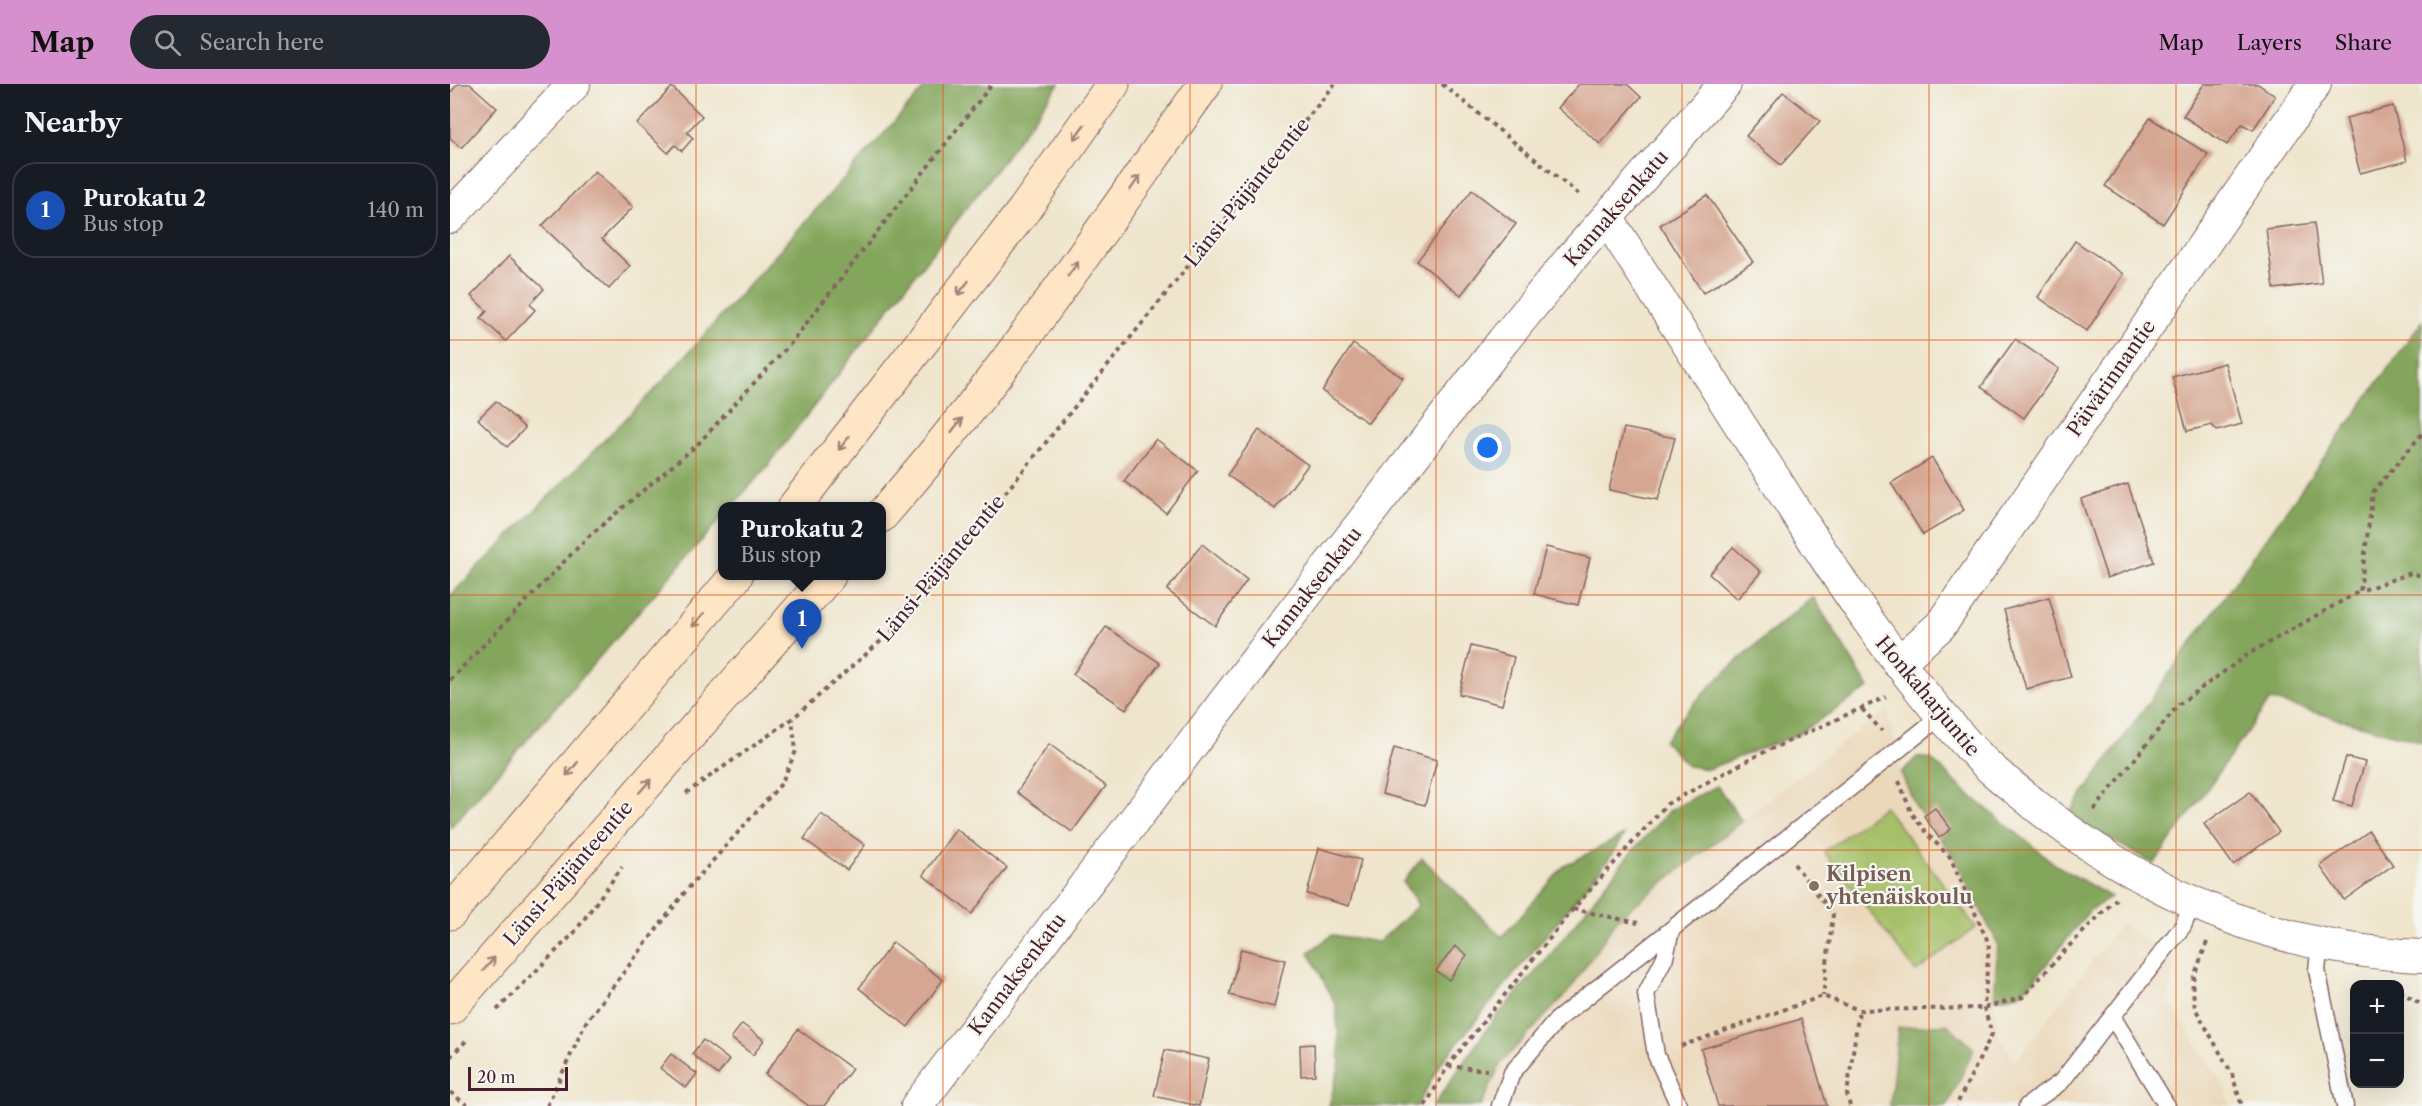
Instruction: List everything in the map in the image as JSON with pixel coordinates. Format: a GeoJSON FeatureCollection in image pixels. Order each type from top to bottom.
{"type":"FeatureCollection","features":[{"type":"Feature","properties":{"kind":"main road"},"geometry":{"type":"LineString","coordinates":[[799,502],[1024,210],[1113,84]]}},
{"type":"Feature","properties":{"kind":"main road"},"geometry":{"type":"LineString","coordinates":[[886,511],[921,471],[997,374],[1205,84]]}},
{"type":"Feature","properties":{"kind":"main road"},"geometry":{"type":"LineString","coordinates":[[450,913],[733,580]]}},
{"type":"Feature","properties":{"kind":"main road","name":"Länsi-Päijänteentie"},"geometry":{"type":"LineString","coordinates":[[450,1008],[825,580]]}},
{"type":"Feature","properties":{"kind":"street"},"geometry":{"type":"LineString","coordinates":[[450,217],[574,84]]}},
{"type":"Feature","properties":{"kind":"street","name":"Kannaksenkatu"},"geometry":{"type":"LineString","coordinates":[[917,1106],[1496,349],[1725,84]]}},
{"type":"Feature","properties":{"kind":"street","name":"Päivärinnantie"},"geometry":{"type":"LineString","coordinates":[[1898,663],[1940,626],[2315,84]]}},
{"type":"Feature","properties":{"kind":"street","name":"Honkaharjuntie"},"geometry":{"type":"LineString","coordinates":[[1607,218],[1852,600],[1898,663],[1941,716],[1984,763],[2073,835],[2166,892],[2192,904],[2320,944],[2380,954],[2422,956]]}},
{"type":"Feature","properties":{"kind":"lane"},"geometry":{"type":"LineString","coordinates":[[1500,1106],[1512,1073],[1557,1020],[1941,716]]}},
{"type":"Feature","properties":{"kind":"lane"},"geometry":{"type":"LineString","coordinates":[[2027,1106],[2061,1082],[2183,926],[2192,904]]}},
{"type":"Feature","properties":{"kind":"lane"},"geometry":{"type":"LineString","coordinates":[[1671,930],[1665,957],[1646,994],[1656,1055],[1679,1106]]}},
{"type":"Feature","properties":{"kind":"lane"},"geometry":{"type":"LineString","coordinates":[[2320,944],[2317,970],[2345,1106]]}},
{"type":"Feature","properties":{"kind":"lane"},"geometry":{"type":"LineString","coordinates":[[2113,1018],[2167,1106]]}},
{"type":"Feature","properties":{"kind":"path"},"geometry":{"type":"LineString","coordinates":[[450,680],[588,537],[697,445],[791,344],[992,84]]}},
{"type":"Feature","properties":{"kind":"path","name":"Länsi-Päijänteentie"},"geometry":{"type":"LineString","coordinates":[[682,796],[792,718],[897,627],[1335,84]]}},
{"type":"Feature","properties":{"kind":"path"},"geometry":{"type":"LineString","coordinates":[[1442,84],[1607,218]]}},
{"type":"Feature","properties":{"kind":"path"},"geometry":{"type":"LineString","coordinates":[[2360,591],[2373,492],[2422,434]]}},
{"type":"Feature","properties":{"kind":"path"},"geometry":{"type":"LineString","coordinates":[[2073,835],[2179,704],[2250,653],[2360,591],[2411,573],[2422,576]]}},
{"type":"Feature","properties":{"kind":"path"},"geometry":{"type":"LineString","coordinates":[[1425,1106],[1448,1066],[1573,909],[1667,804],[1756,756],[1862,710],[1892,694]]}},
{"type":"Feature","properties":{"kind":"path"},"geometry":{"type":"LineString","coordinates":[[1862,710],[1900,750],[1897,777],[1911,812],[1928,835],[1950,857],[1989,944],[1984,1008],[1992,1034],[1956,1106]]}},
{"type":"Feature","properties":{"kind":"path"},"geometry":{"type":"LineString","coordinates":[[547,1106],[586,1022],[684,892],[780,784],[796,751],[792,718]]}},
{"type":"Feature","properties":{"kind":"path"},"geometry":{"type":"LineString","coordinates":[[1779,844],[1833,914],[1823,996]]}},
{"type":"Feature","properties":{"kind":"path","name":"Länsi-Päijänteentie"},"geometry":{"type":"LineString","coordinates":[[489,1018],[574,933],[630,857]]}},
{"type":"Feature","properties":{"kind":"path"},"geometry":{"type":"LineString","coordinates":[[1656,1055],[1823,996],[1859,1010],[1984,1008],[2023,998],[2067,948],[2121,894]]}},
{"type":"Feature","properties":{"kind":"path"},"geometry":{"type":"LineString","coordinates":[[1573,909],[1671,930]]}},
{"type":"Feature","properties":{"kind":"path"},"geometry":{"type":"LineString","coordinates":[[2209,936],[2192,982],[2195,1008],[2232,1074],[2242,1106]]}},
{"type":"Feature","properties":{"kind":"path"},"geometry":{"type":"LineString","coordinates":[[2404,994],[2422,1005]]}},
{"type":"Feature","properties":{"kind":"path"},"geometry":{"type":"LineString","coordinates":[[1850,1106],[1847,1094],[1859,1010]]}},
{"type":"Feature","properties":{"kind":"path"},"geometry":{"type":"LineString","coordinates":[[450,1057],[472,1035]]}},
{"type":"Feature","properties":{"kind":"path"},"geometry":{"type":"LineString","coordinates":[[1448,1066],[1512,1073]]}},
{"type":"Feature","properties":{"kind":"path"},"geometry":{"type":"LineString","coordinates":[[450,1092],[468,1106]]}},
{"type":"Feature","properties":{"kind":"shaded area","name":"Kilpisen yhtenäiskoulu"},"geometry":{"type":"Polygon","coordinates":[[[1888,710],[1901,773],[1916,807],[1952,854],[1998,944],[1994,999],[1997,1032],[2015,1062],[2121,923],[2175,961],[2168,1000],[2227,1091],[2231,1106],[1481,1106],[1501,1063],[1568,992],[1619,917],[1852,735],[1888,710]]]}},
{"type":"Feature","properties":{"kind":"green space"},"geometry":{"type":"Polygon","coordinates":[[[928,84],[1059,84],[990,178],[767,467],[736,502],[718,502],[718,522],[450,828],[450,596],[663,381],[928,84]]]}},
{"type":"Feature","properties":{"kind":"green space"},"geometry":{"type":"Polygon","coordinates":[[[2422,321],[2422,742],[2270,700],[2154,864],[2068,815],[2422,321]]]}},
{"type":"Feature","properties":{"kind":"green space"},"geometry":{"type":"Polygon","coordinates":[[[1813,597],[1869,688],[1796,735],[1708,769],[1688,766],[1664,741],[1679,720],[1753,647],[1813,597]]]}},
{"type":"Feature","properties":{"kind":"green space"},"geometry":{"type":"Polygon","coordinates":[[[1917,757],[1931,759],[1965,791],[2056,865],[2111,897],[2090,910],[2034,980],[2019,994],[1994,999],[1998,944],[1952,854],[1916,807],[1901,773],[1917,757]]]}},
{"type":"Feature","properties":{"kind":"green space"},"geometry":{"type":"Polygon","coordinates":[[[1717,786],[1742,821],[1619,917],[1568,992],[1501,1063],[1481,1106],[1433,1106],[1491,1023],[1551,954],[1627,857],[1670,810],[1717,786]]]}},
{"type":"Feature","properties":{"kind":"green space"},"geometry":{"type":"Polygon","coordinates":[[[1884,806],[1976,927],[1916,972],[1824,852],[1884,806]]]}},
{"type":"Feature","properties":{"kind":"green space"},"geometry":{"type":"Polygon","coordinates":[[[1624,835],[1608,860],[1441,1063],[1417,1106],[1329,1106],[1340,1063],[1336,1006],[1309,952],[1332,935],[1379,942],[1418,905],[1403,882],[1422,858],[1502,937],[1564,866],[1624,835]]]}},
{"type":"Feature","properties":{"kind":"green space"},"geometry":{"type":"Polygon","coordinates":[[[1947,1024],[1974,1049],[1947,1106],[1890,1106],[1898,1028],[1947,1024]]]}},
{"type":"Feature","properties":{"kind":"building"},"geometry":{"type":"Polygon","coordinates":[[[458,84],[470,84],[497,108],[461,148],[450,138],[450,93],[458,84]]]}},
{"type":"Feature","properties":{"kind":"building"},"geometry":{"type":"Polygon","coordinates":[[[1579,84],[1627,84],[1641,97],[1600,144],[1558,108],[1579,84]]]}},
{"type":"Feature","properties":{"kind":"building"},"geometry":{"type":"Polygon","coordinates":[[[2204,84],[2258,84],[2275,96],[2253,130],[2242,124],[2227,145],[2183,116],[2204,84]]]}},
{"type":"Feature","properties":{"kind":"building"},"geometry":{"type":"Polygon","coordinates":[[[672,87],[702,116],[687,132],[693,138],[682,151],[675,145],[668,153],[637,124],[672,87]]]}},
{"type":"Feature","properties":{"kind":"building"},"geometry":{"type":"Polygon","coordinates":[[[1783,92],[1820,121],[1781,165],[1746,136],[1783,92]]]}},
{"type":"Feature","properties":{"kind":"building"},"geometry":{"type":"Polygon","coordinates":[[[2393,106],[2407,161],[2360,173],[2346,118],[2393,106]]]}},
{"type":"Feature","properties":{"kind":"building"},"geometry":{"type":"Polygon","coordinates":[[[2150,118],[2208,154],[2163,224],[2105,186],[2150,118]]]}},
{"type":"Feature","properties":{"kind":"building"},"geometry":{"type":"Polygon","coordinates":[[[595,171],[633,207],[602,239],[630,266],[609,289],[542,226],[595,171]]]}},
{"type":"Feature","properties":{"kind":"building"},"geometry":{"type":"Polygon","coordinates":[[[1472,190],[1516,224],[1461,295],[1417,261],[1472,190]]]}},
{"type":"Feature","properties":{"kind":"building"},"geometry":{"type":"Polygon","coordinates":[[[1707,195],[1753,262],[1703,293],[1660,225],[1707,195]]]}},
{"type":"Feature","properties":{"kind":"building"},"geometry":{"type":"Polygon","coordinates":[[[2314,223],[2322,283],[2274,289],[2266,229],[2314,223]]]}},
{"type":"Feature","properties":{"kind":"building"},"geometry":{"type":"Polygon","coordinates":[[[2075,241],[2124,274],[2087,331],[2038,297],[2075,241]]]}},
{"type":"Feature","properties":{"kind":"building"},"geometry":{"type":"Polygon","coordinates":[[[509,256],[544,289],[530,304],[535,310],[506,341],[481,318],[487,311],[471,296],[509,256]]]}},
{"type":"Feature","properties":{"kind":"building"},"geometry":{"type":"Polygon","coordinates":[[[2015,339],[2059,369],[2024,418],[1981,387],[2015,339]]]}},
{"type":"Feature","properties":{"kind":"building"},"geometry":{"type":"Polygon","coordinates":[[[1353,344],[1403,378],[1368,423],[1322,391],[1353,344]]]}},
{"type":"Feature","properties":{"kind":"building"},"geometry":{"type":"Polygon","coordinates":[[[2225,363],[2242,424],[2217,431],[2212,425],[2187,431],[2172,377],[2225,363]]]}},
{"type":"Feature","properties":{"kind":"building"},"geometry":{"type":"Polygon","coordinates":[[[496,401],[525,428],[507,447],[478,419],[496,401]]]}},
{"type":"Feature","properties":{"kind":"building"},"geometry":{"type":"Polygon","coordinates":[[[1624,428],[1675,438],[1658,500],[1609,490],[1624,428]]]}},
{"type":"Feature","properties":{"kind":"building"},"geometry":{"type":"Polygon","coordinates":[[[1259,430],[1308,465],[1275,509],[1227,475],[1259,430]]]}},
{"type":"Feature","properties":{"kind":"building"},"geometry":{"type":"Polygon","coordinates":[[[1156,439],[1198,471],[1166,513],[1124,481],[1156,439]]]}},
{"type":"Feature","properties":{"kind":"building"},"geometry":{"type":"Polygon","coordinates":[[[1932,458],[1964,510],[1923,535],[1891,483],[1932,458]]]}},
{"type":"Feature","properties":{"kind":"building"},"geometry":{"type":"Polygon","coordinates":[[[2128,484],[2154,562],[2107,578],[2081,499],[2128,484]]]}},
{"type":"Feature","properties":{"kind":"building"},"geometry":{"type":"Polygon","coordinates":[[[1202,544],[1247,580],[1215,626],[1167,590],[1202,544]]]}},
{"type":"Feature","properties":{"kind":"building"},"geometry":{"type":"Polygon","coordinates":[[[1546,547],[1590,558],[1578,605],[1534,594],[1546,547]]]}},
{"type":"Feature","properties":{"kind":"building"},"geometry":{"type":"Polygon","coordinates":[[[1733,547],[1761,572],[1737,599],[1709,574],[1733,547]]]}},
{"type":"Feature","properties":{"kind":"building"},"geometry":{"type":"Polygon","coordinates":[[[2049,597],[2071,677],[2026,689],[2004,610],[2049,597]]]}},
{"type":"Feature","properties":{"kind":"building"},"geometry":{"type":"Polygon","coordinates":[[[1106,627],[1160,663],[1126,709],[1073,674],[1106,627]]]}},
{"type":"Feature","properties":{"kind":"building"},"geometry":{"type":"Polygon","coordinates":[[[1471,646],[1514,657],[1502,705],[1459,694],[1471,646]]]}},
{"type":"Feature","properties":{"kind":"building"},"geometry":{"type":"Polygon","coordinates":[[[1049,744],[1106,786],[1072,832],[1017,792],[1049,744]]]}},
{"type":"Feature","properties":{"kind":"building"},"geometry":{"type":"Polygon","coordinates":[[[1394,748],[1437,760],[1425,805],[1382,794],[1394,748]]]}},
{"type":"Feature","properties":{"kind":"building"},"geometry":{"type":"Polygon","coordinates":[[[2346,757],[2365,762],[2352,806],[2333,801],[2346,757]]]}},
{"type":"Feature","properties":{"kind":"building"},"geometry":{"type":"Polygon","coordinates":[[[2250,792],[2279,832],[2233,865],[2204,824],[2250,792]]]}},
{"type":"Feature","properties":{"kind":"building"},"geometry":{"type":"Polygon","coordinates":[[[1935,808],[1951,829],[1939,838],[1924,816],[1935,808]]]}},
{"type":"Feature","properties":{"kind":"building"},"geometry":{"type":"Polygon","coordinates":[[[821,814],[865,845],[847,870],[804,839],[821,814]]]}},
{"type":"Feature","properties":{"kind":"building"},"geometry":{"type":"Polygon","coordinates":[[[956,829],[1007,868],[972,914],[923,875],[956,829]]]}},
{"type":"Feature","properties":{"kind":"building"},"geometry":{"type":"Polygon","coordinates":[[[2369,831],[2393,865],[2344,900],[2320,866],[2369,831]]]}},
{"type":"Feature","properties":{"kind":"building"},"geometry":{"type":"Polygon","coordinates":[[[1319,848],[1361,860],[1349,906],[1307,894],[1319,848]]]}},
{"type":"Feature","properties":{"kind":"building"},"geometry":{"type":"Polygon","coordinates":[[[893,942],[943,980],[908,1027],[859,988],[893,942]]]}},
{"type":"Feature","properties":{"kind":"building"},"geometry":{"type":"Polygon","coordinates":[[[1455,946],[1467,955],[1449,980],[1436,971],[1455,946]]]}},
{"type":"Feature","properties":{"kind":"building"},"geometry":{"type":"Polygon","coordinates":[[[1241,949],[1285,960],[1274,1007],[1229,995],[1241,949]]]}},
{"type":"Feature","properties":{"kind":"building"},"geometry":{"type":"Polygon","coordinates":[[[1801,1019],[1827,1106],[1718,1106],[1701,1049],[1801,1019]]]}},
{"type":"Feature","properties":{"kind":"building"},"geometry":{"type":"Polygon","coordinates":[[[742,1024],[764,1040],[753,1055],[731,1038],[742,1024]]]}},
{"type":"Feature","properties":{"kind":"building"},"geometry":{"type":"Polygon","coordinates":[[[798,1029],[852,1069],[824,1106],[809,1106],[765,1074],[798,1029]]]}},
{"type":"Feature","properties":{"kind":"building"},"geometry":{"type":"Polygon","coordinates":[[[703,1040],[729,1060],[718,1075],[692,1054],[703,1040]]]}},
{"type":"Feature","properties":{"kind":"building"},"geometry":{"type":"Polygon","coordinates":[[[1314,1044],[1315,1075],[1301,1076],[1300,1045],[1314,1044]]]}},
{"type":"Feature","properties":{"kind":"building"},"geometry":{"type":"Polygon","coordinates":[[[1165,1050],[1209,1059],[1199,1106],[1154,1096],[1165,1050]]]}},
{"type":"Feature","properties":{"kind":"building"},"geometry":{"type":"Polygon","coordinates":[[[671,1054],[697,1074],[686,1088],[660,1068],[671,1054]]]}},
{"type":"Feature","properties":{"kind":"place","name":"Purokatu 2"},"geometry":{"type":"Point","coordinates":[802,649]}},
{"type":"Feature","properties":{"kind":"place","name":"Kilpisen yhtenäiskoulu"},"geometry":{"type":"Point","coordinates":[1814,886]}}]}
